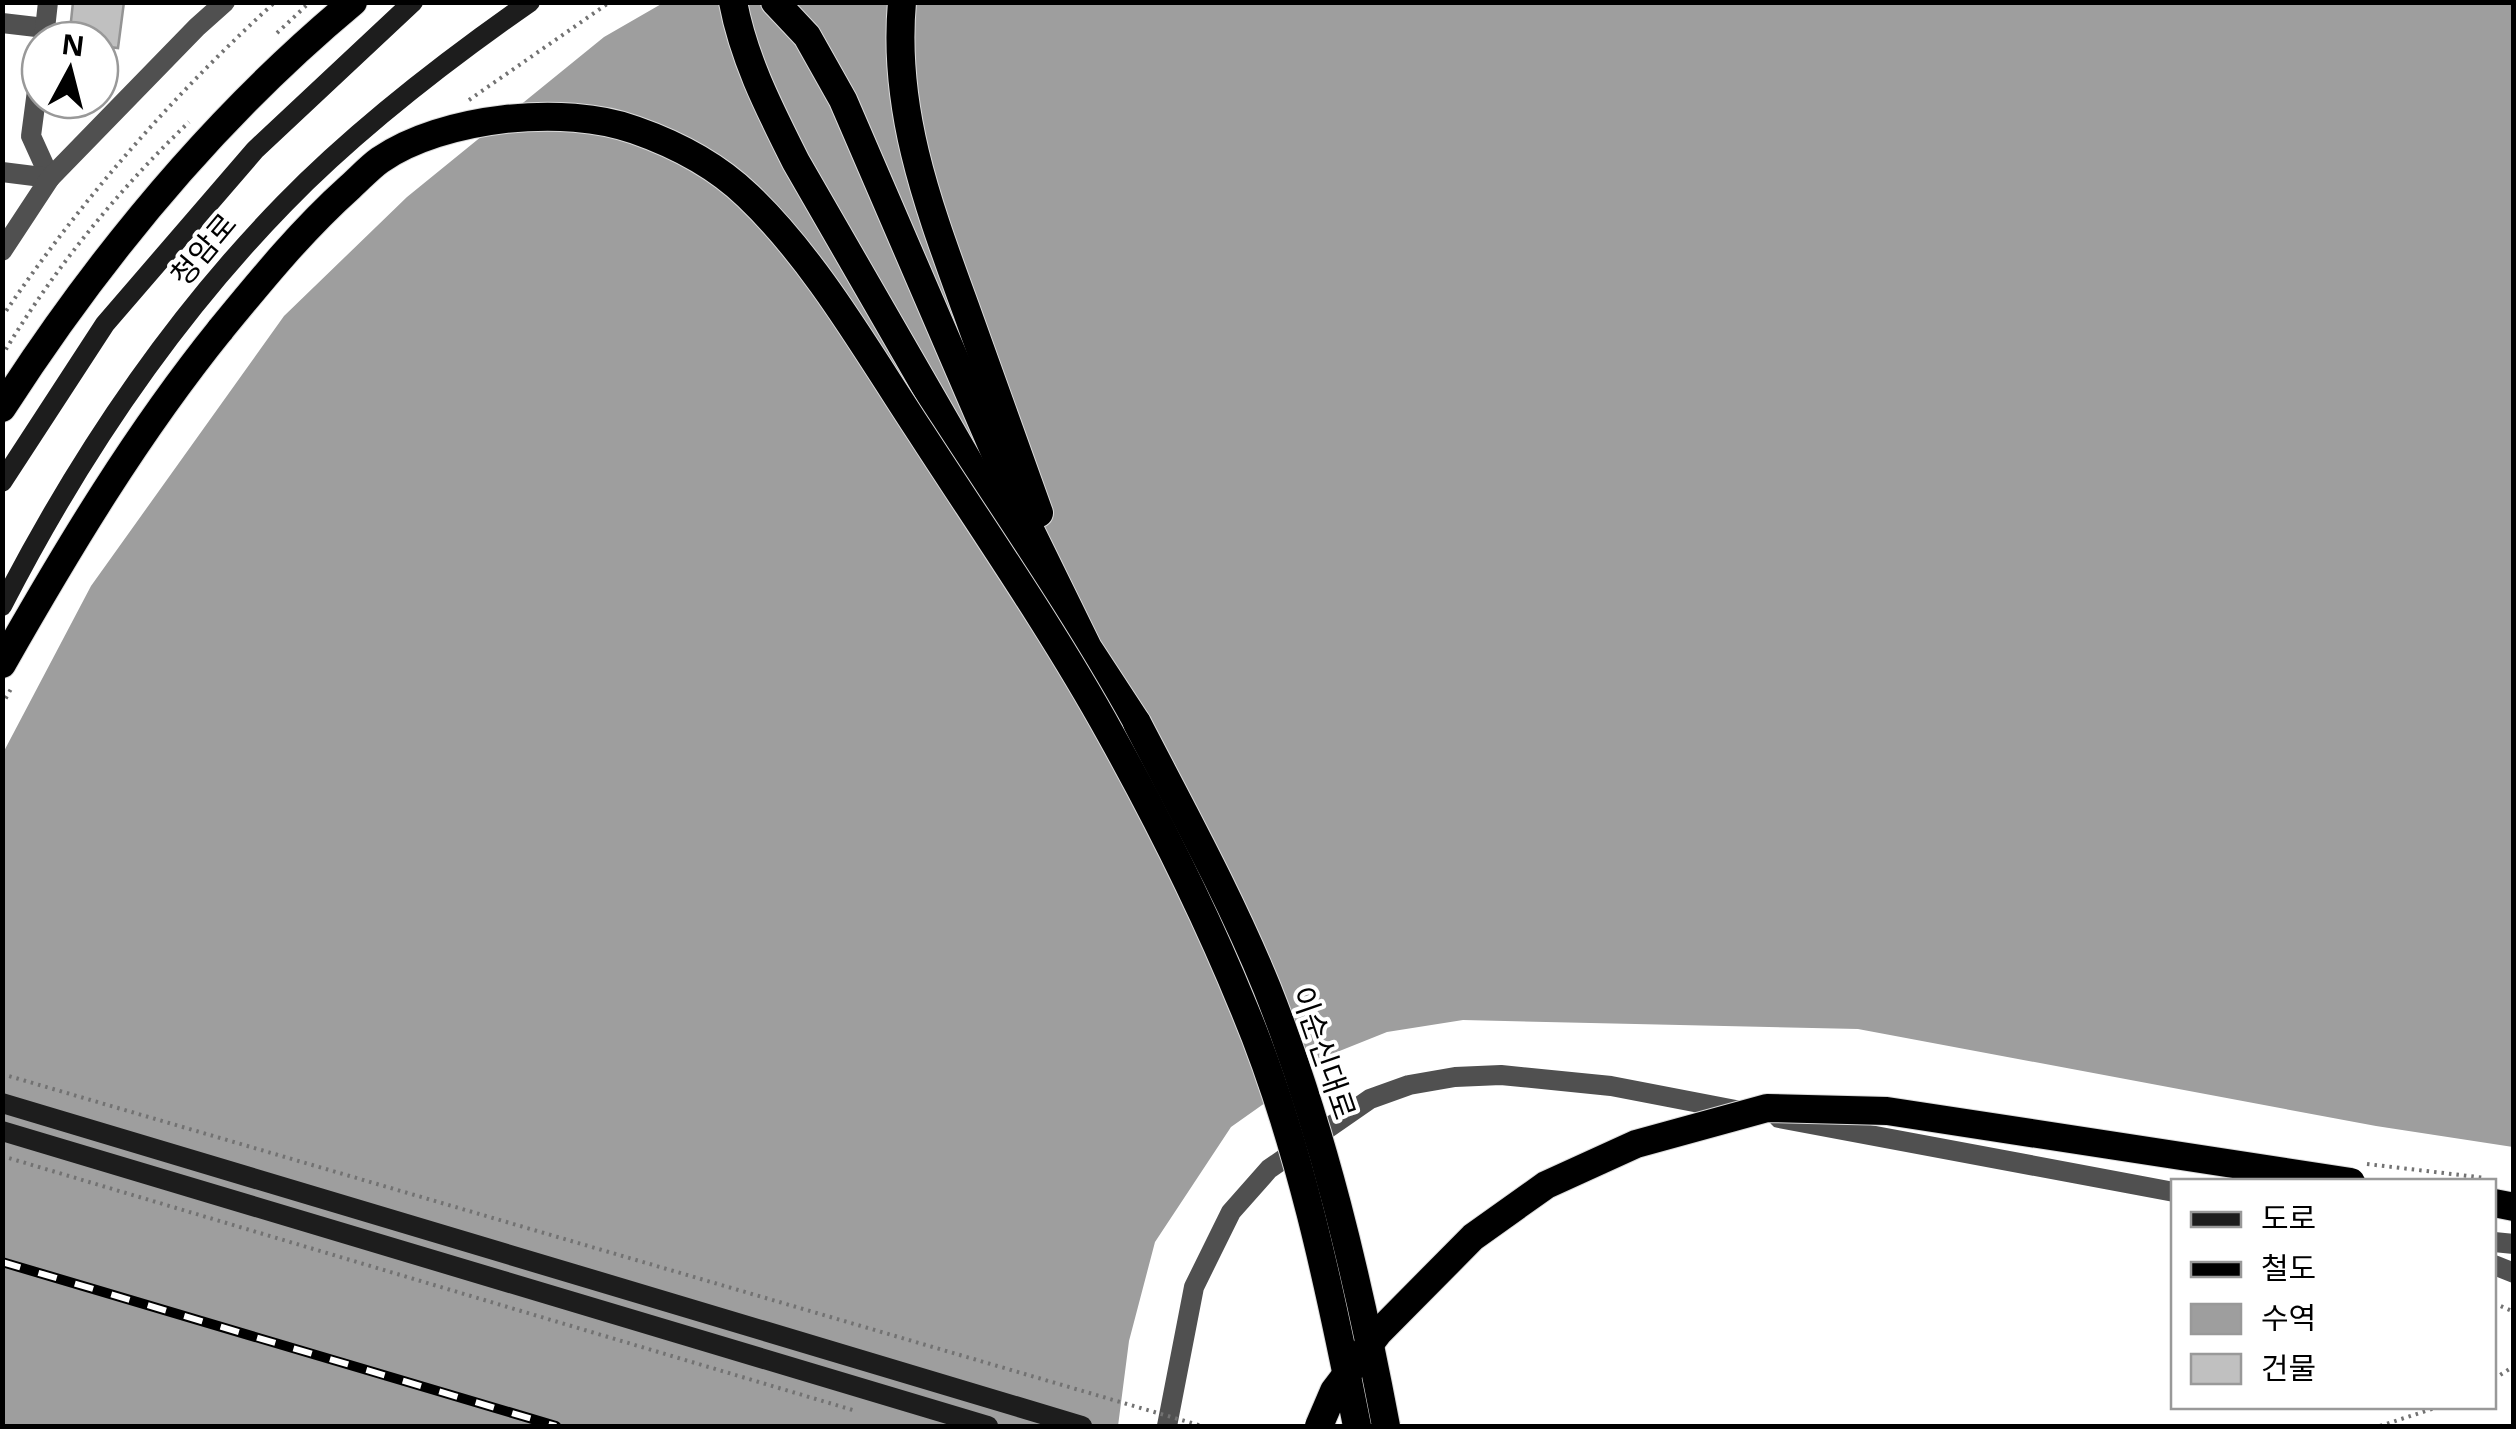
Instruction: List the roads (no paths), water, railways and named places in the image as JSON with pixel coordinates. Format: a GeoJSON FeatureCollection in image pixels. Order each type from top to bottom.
{"type":"FeatureCollection","features":[{"type":"Feature","properties":{"kind":"highway"},"geometry":{"type":"LineString","coordinates":[[2,408],[83,292],[209,140],[284,62],[352,2]]}},
{"type":"Feature","properties":{"kind":"highway"},"geometry":{"type":"LineString","coordinates":[[733,2],[740,40],[796,162],[1016,544],[1108,729]]}},
{"type":"Feature","properties":{"kind":"highway"},"geometry":{"type":"LineString","coordinates":[[775,2],[807,36],[843,100],[1015,500],[1088,648],[1137,723]]}},
{"type":"Feature","properties":{"kind":"highway"},"geometry":{"type":"LineString","coordinates":[[902,2],[898,45],[904,114],[928,199],[1039,512],[1137,723]]}},
{"type":"Feature","properties":{"kind":"highway"},"geometry":{"type":"LineString","coordinates":[[11,669],[50,580],[138,442],[221,329],[318,216],[382,159],[447,130],[517,116],[588,119],[632,128],[694,156],[747,195],[821,281],[1001,556],[1108,729]]}},
{"type":"Feature","properties":{"kind":"highway","name":"이순신대로"},"geometry":{"type":"LineString","coordinates":[[1137,723],[1266,986],[1297,1070],[1329,1173],[1386,1426]]}},
{"type":"Feature","properties":{"kind":"highway","name":"이순신대로"},"geometry":{"type":"LineString","coordinates":[[1108,729],[1167,841],[1244,1009],[1278,1106],[1330,1292],[1357,1426]]}},
{"type":"Feature","properties":{"kind":"highway"},"geometry":{"type":"LineString","coordinates":[[1319,1426],[1334,1391],[1378,1333],[1473,1236],[1546,1185],[1636,1144],[1767,1108],[1887,1111],[2331,1179]]}},
{"type":"Feature","properties":{"kind":"main road","name":"청암로"},"geometry":{"type":"LineString","coordinates":[[2,482],[105,324],[254,150],[413,2]]}},
{"type":"Feature","properties":{"kind":"main road","name":"청암로"},"geometry":{"type":"LineString","coordinates":[[2,606],[37,538],[100,433],[231,260],[358,134],[530,2]]}},
{"type":"Feature","properties":{"kind":"main road"},"geometry":{"type":"LineString","coordinates":[[2,1102],[1082,1426]]}},
{"type":"Feature","properties":{"kind":"main road"},"geometry":{"type":"LineString","coordinates":[[2,1132],[988,1426]]}},
{"type":"Feature","properties":{"kind":"street"},"geometry":{"type":"LineString","coordinates":[[197,27],[200,2]]}},
{"type":"Feature","properties":{"kind":"street"},"geometry":{"type":"LineString","coordinates":[[2,251],[50,178],[226,2]]}},
{"type":"Feature","properties":{"kind":"street"},"geometry":{"type":"LineString","coordinates":[[33,120],[31,136],[50,178]]}},
{"type":"Feature","properties":{"kind":"street"},"geometry":{"type":"LineString","coordinates":[[2,172],[50,178]]}},
{"type":"Feature","properties":{"kind":"street"},"geometry":{"type":"LineString","coordinates":[[1166,1426],[1194,1287],[1231,1212],[1269,1169],[1336,1120],[1370,1098],[1409,1086],[1455,1077],[1501,1076],[1611,1086],[2171,1191]]}},
{"type":"Feature","properties":{"kind":"water"},"geometry":{"type":"Polygon","coordinates":[[[663,3],[2513,3],[2513,1147],[2376,1126],[1858,1029],[1463,1020],[1387,1032],[1337,1052],[1231,1127],[1155,1242],[1129,1341],[1118,1426],[3,1426],[3,753],[91,586],[284,316],[407,197],[604,37],[663,3]]]}},
{"type":"Feature","properties":{"kind":"railway"},"geometry":{"type":"LineString","coordinates":[[2,1262],[556,1426]]}}]}
